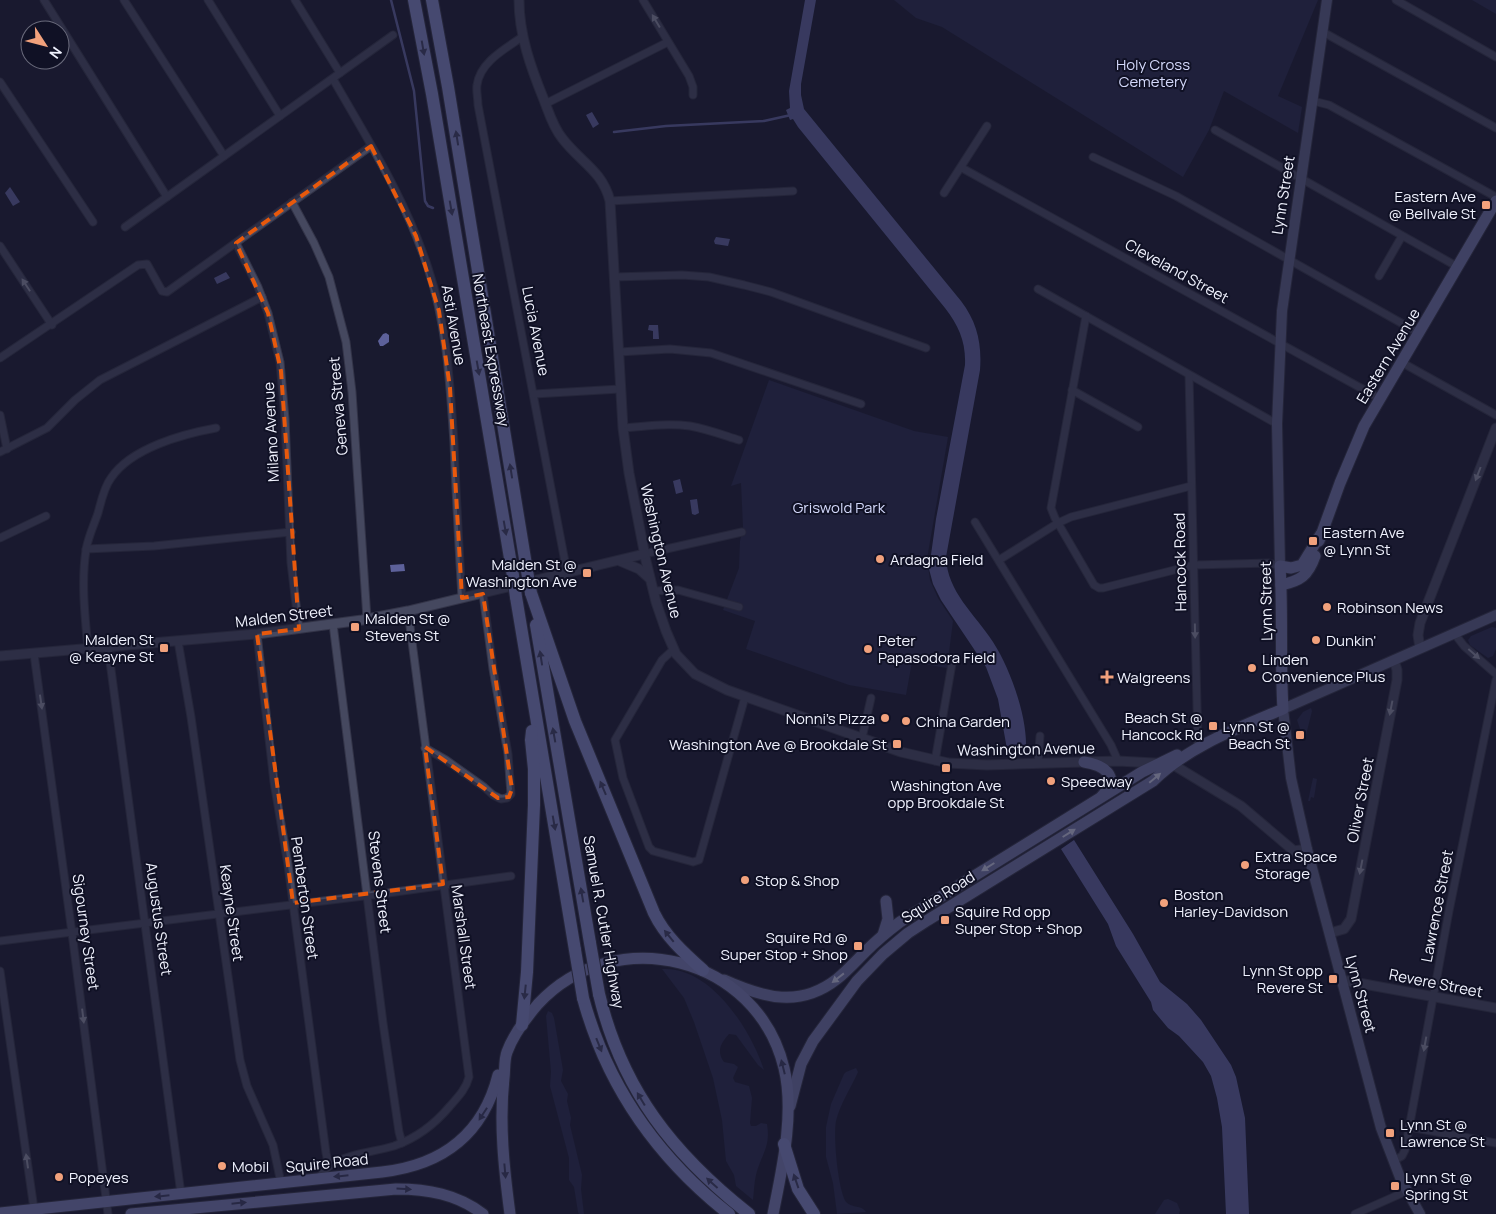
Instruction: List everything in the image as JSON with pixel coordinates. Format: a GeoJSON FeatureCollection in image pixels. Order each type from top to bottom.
{"type":"FeatureCollection","features":[{"type":"Feature","properties":{"kind":"highway","name":"Northeast Expressway"},"geometry":{"type":"LineString","coordinates":[[414,0],[432,94],[534,706]]}},
{"type":"Feature","properties":{"kind":"highway","name":"Northeast Expressway"},"geometry":{"type":"LineString","coordinates":[[432,0],[451,104],[550,706]]}},
{"type":"Feature","properties":{"kind":"highway"},"geometry":{"type":"LineString","coordinates":[[531,593],[575,721],[660,925],[672,941],[706,972]]}},
{"type":"Feature","properties":{"kind":"highway"},"geometry":{"type":"LineString","coordinates":[[522,1025],[527,972],[534,820],[534,769],[531,740],[534,706]]}},
{"type":"Feature","properties":{"kind":"highway"},"geometry":{"type":"LineString","coordinates":[[534,706],[583,998],[598,1043],[615,1080],[637,1117],[667,1156],[690,1180],[728,1214]]}},
{"type":"Feature","properties":{"kind":"highway","name":"Samuel R. Cutler Highway"},"geometry":{"type":"LineString","coordinates":[[550,706],[599,994],[610,1034],[626,1072],[647,1109],[669,1139],[702,1174],[749,1214]]}},
{"type":"Feature","properties":{"kind":"highway"},"geometry":{"type":"LineString","coordinates":[[510,1214],[505,1174],[502,1120],[503,1085],[507,1052],[522,1025],[541,1001],[562,984],[583,971],[606,963],[631,958],[655,958],[680,962],[706,972],[729,986],[746,1000],[760,1016],[772,1036],[784,1067],[788,1093],[784,1144],[773,1214]]}},
{"type":"Feature","properties":{"kind":"highway","name":"Squire Road"},"geometry":{"type":"LineString","coordinates":[[0,1213],[404,1169],[424,1163],[449,1150],[467,1135],[484,1112],[507,1052]]}},
{"type":"Feature","properties":{"kind":"highway"},"geometry":{"type":"LineString","coordinates":[[784,1144],[798,1189],[814,1214]]}},
{"type":"Feature","properties":{"kind":"highway","name":"Squire Road"},"geometry":{"type":"LineString","coordinates":[[132,1214],[396,1188],[446,1195],[468,1204],[483,1214]]}},
{"type":"Feature","properties":{"kind":"main road","name":"Lynn Street"},"geometry":{"type":"LineString","coordinates":[[1327,0],[1288,260],[1279,343],[1277,424],[1283,709],[1291,778],[1381,1128],[1393,1161],[1420,1214]]}},
{"type":"Feature","properties":{"kind":"main road","name":"Eastern Avenue"},"geometry":{"type":"LineString","coordinates":[[1281,585],[1295,582],[1306,574],[1314,558],[1352,451],[1380,398],[1496,199]]}},
{"type":"Feature","properties":{"kind":"main road","name":"Eastern Avenue"},"geometry":{"type":"LineString","coordinates":[[1280,566],[1291,568],[1302,566],[1321,534]]}},
{"type":"Feature","properties":{"kind":"main road"},"geometry":{"type":"LineString","coordinates":[[1198,747],[1496,615]]}},
{"type":"Feature","properties":{"kind":"main road","name":"Squire Road"},"geometry":{"type":"LineString","coordinates":[[706,972],[765,996],[781,998],[803,995],[820,989],[838,979],[883,936],[910,916],[1159,763],[1198,747]]}},
{"type":"Feature","properties":{"kind":"main road","name":"Squire Road"},"geometry":{"type":"LineString","coordinates":[[787,1115],[798,1072],[808,1050],[856,981],[883,954],[918,926],[1153,781],[1172,764],[1198,747]]}},
{"type":"Feature","properties":{"kind":"main road"},"geometry":{"type":"LineString","coordinates":[[1084,762],[1101,766],[1107,772],[1110,779],[1108,788],[1098,799]]}},
{"type":"Feature","properties":{"kind":"main road"},"geometry":{"type":"LineString","coordinates":[[883,936],[888,919],[886,901]]}},
{"type":"Feature","properties":{"kind":"street"},"geometry":{"type":"LineString","coordinates":[[44,0],[167,197]]}},
{"type":"Feature","properties":{"kind":"street"},"geometry":{"type":"LineString","coordinates":[[124,0],[224,156]]}},
{"type":"Feature","properties":{"kind":"street"},"geometry":{"type":"LineString","coordinates":[[208,0],[280,116]]}},
{"type":"Feature","properties":{"kind":"street"},"geometry":{"type":"LineString","coordinates":[[295,0],[340,73]]}},
{"type":"Feature","properties":{"kind":"street","name":"Washington Avenue"},"geometry":{"type":"LineString","coordinates":[[519,0],[522,37],[531,69],[550,118],[561,138],[600,178],[606,188],[610,201],[622,428],[629,473],[653,591],[666,631],[674,649],[684,664],[700,678],[745,697],[901,752],[935,761],[966,765],[1118,761],[1172,764]]}},
{"type":"Feature","properties":{"kind":"street"},"geometry":{"type":"LineString","coordinates":[[643,0],[689,76],[693,87],[693,95]]}},
{"type":"Feature","properties":{"kind":"street"},"geometry":{"type":"LineString","coordinates":[[1396,0],[1496,57]]}},
{"type":"Feature","properties":{"kind":"street"},"geometry":{"type":"LineString","coordinates":[[1323,32],[1496,128]]}},
{"type":"Feature","properties":{"kind":"street"},"geometry":{"type":"LineString","coordinates":[[125,227],[393,35]]}},
{"type":"Feature","properties":{"kind":"street","name":"Lucia Avenue"},"geometry":{"type":"LineString","coordinates":[[522,37],[486,65],[479,75],[477,86],[478,100],[567,570]]}},
{"type":"Feature","properties":{"kind":"street"},"geometry":{"type":"LineString","coordinates":[[545,104],[668,42]]}},
{"type":"Feature","properties":{"kind":"street","name":"Asti Avenue"},"geometry":{"type":"LineString","coordinates":[[333,79],[397,193],[416,236],[432,280],[443,327],[450,388],[462,598]]}},
{"type":"Feature","properties":{"kind":"street"},"geometry":{"type":"LineString","coordinates":[[0,82],[93,222]]}},
{"type":"Feature","properties":{"kind":"street"},"geometry":{"type":"LineString","coordinates":[[1313,100],[1329,105],[1496,199]]}},
{"type":"Feature","properties":{"kind":"street"},"geometry":{"type":"LineString","coordinates":[[944,193],[962,168],[987,126]]}},
{"type":"Feature","properties":{"kind":"street"},"geometry":{"type":"LineString","coordinates":[[1215,130],[1458,267]]}},
{"type":"Feature","properties":{"kind":"street"},"geometry":{"type":"LineString","coordinates":[[0,358],[52,325],[140,264],[147,264],[165,292],[371,146]]}},
{"type":"Feature","properties":{"kind":"street"},"geometry":{"type":"LineString","coordinates":[[1093,157],[1176,196],[1419,333]]}},
{"type":"Feature","properties":{"kind":"street","name":"Cleveland Street"},"geometry":{"type":"LineString","coordinates":[[962,168],[1380,398]]}},
{"type":"Feature","properties":{"kind":"street"},"geometry":{"type":"LineString","coordinates":[[610,201],[793,191]]}},
{"type":"Feature","properties":{"kind":"street","name":"Geneva Street"},"geometry":{"type":"LineString","coordinates":[[292,202],[314,244],[328,277],[346,342],[352,392],[367,619]]}},
{"type":"Feature","properties":{"kind":"street"},"geometry":{"type":"LineString","coordinates":[[1379,276],[1402,236]]}},
{"type":"Feature","properties":{"kind":"street","name":"Milano Avenue"},"geometry":{"type":"LineString","coordinates":[[236,242],[262,297],[273,331],[281,371],[291,532],[291,563],[299,629]]}},
{"type":"Feature","properties":{"kind":"street"},"geometry":{"type":"LineString","coordinates":[[0,246],[52,325]]}},
{"type":"Feature","properties":{"kind":"street"},"geometry":{"type":"LineString","coordinates":[[614,277],[682,275],[744,284],[926,348]]}},
{"type":"Feature","properties":{"kind":"street"},"geometry":{"type":"LineString","coordinates":[[1038,289],[1277,424]]}},
{"type":"Feature","properties":{"kind":"street"},"geometry":{"type":"LineString","coordinates":[[0,415],[3,451],[47,428],[75,400],[100,380],[262,297]]}},
{"type":"Feature","properties":{"kind":"street"},"geometry":{"type":"LineString","coordinates":[[1086,316],[1051,508],[1058,524],[1092,581],[1097,587],[1103,588],[1194,565],[1268,563],[1280,566]]}},
{"type":"Feature","properties":{"kind":"street"},"geometry":{"type":"LineString","coordinates":[[619,352],[670,349],[710,353],[861,404]]}},
{"type":"Feature","properties":{"kind":"street"},"geometry":{"type":"LineString","coordinates":[[1401,362],[1496,415]]}},
{"type":"Feature","properties":{"kind":"street","name":"Hancock Road"},"geometry":{"type":"LineString","coordinates":[[1189,375],[1198,747]]}},
{"type":"Feature","properties":{"kind":"street"},"geometry":{"type":"LineString","coordinates":[[534,394],[620,389]]}},
{"type":"Feature","properties":{"kind":"street"},"geometry":{"type":"LineString","coordinates":[[1072,390],[1138,427]]}},
{"type":"Feature","properties":{"kind":"street"},"geometry":{"type":"LineString","coordinates":[[622,428],[682,425],[739,440]]}},
{"type":"Feature","properties":{"kind":"street"},"geometry":{"type":"LineString","coordinates":[[88,649],[84,606],[86,548],[110,478],[139,454],[174,438],[192,432],[216,428]]}},
{"type":"Feature","properties":{"kind":"street"},"geometry":{"type":"LineString","coordinates":[[1420,648],[1418,635],[1420,623],[1496,428]]}},
{"type":"Feature","properties":{"kind":"street"},"geometry":{"type":"LineString","coordinates":[[999,560],[1071,518],[1191,486]]}},
{"type":"Feature","properties":{"kind":"street"},"geometry":{"type":"LineString","coordinates":[[0,538],[46,516]]}},
{"type":"Feature","properties":{"kind":"street"},"geometry":{"type":"LineString","coordinates":[[975,522],[1106,737],[1118,761]]}},
{"type":"Feature","properties":{"kind":"street"},"geometry":{"type":"LineString","coordinates":[[86,548],[154,546],[291,532]]}},
{"type":"Feature","properties":{"kind":"street","name":"Malden Street"},"geometry":{"type":"LineString","coordinates":[[0,656],[257,634],[367,619],[483,594],[567,570],[742,532]]}},
{"type":"Feature","properties":{"kind":"street"},"geometry":{"type":"LineString","coordinates":[[615,561],[635,566],[644,572],[651,581]]}},
{"type":"Feature","properties":{"kind":"street"},"geometry":{"type":"LineString","coordinates":[[653,591],[678,590],[740,608]]}},
{"type":"Feature","properties":{"kind":"street"},"geometry":{"type":"LineString","coordinates":[[425,748],[446,760],[496,797],[507,798],[512,794],[508,754],[493,669],[483,594]]}},
{"type":"Feature","properties":{"kind":"street","name":"Marshall Street"},"geometry":{"type":"LineString","coordinates":[[318,1179],[329,1166],[353,1156],[402,1143],[424,1131],[437,1121],[463,1092],[469,1077],[408,611]]}},
{"type":"Feature","properties":{"kind":"street","name":"Stevens Street"},"geometry":{"type":"LineString","coordinates":[[333,624],[383,1023],[402,1143]]}},
{"type":"Feature","properties":{"kind":"street"},"geometry":{"type":"LineString","coordinates":[[1454,633],[1464,646],[1496,674]]}},
{"type":"Feature","properties":{"kind":"street","name":"Pemberton Street"},"geometry":{"type":"LineString","coordinates":[[257,634],[272,769],[293,904],[329,1166]]}},
{"type":"Feature","properties":{"kind":"street","name":"Keayne Street"},"geometry":{"type":"LineString","coordinates":[[178,641],[193,726],[240,1060],[247,1086],[273,1145],[281,1183]]}},
{"type":"Feature","properties":{"kind":"street","name":"Augustus Street"},"geometry":{"type":"LineString","coordinates":[[108,647],[182,1194]]}},
{"type":"Feature","properties":{"kind":"street"},"geometry":{"type":"LineString","coordinates":[[674,649],[662,660],[615,740],[623,778],[649,848],[656,852],[693,862],[696,862],[699,858],[745,697]]}},
{"type":"Feature","properties":{"kind":"street","name":"Sigourney Street"},"geometry":{"type":"LineString","coordinates":[[34,654],[108,1214]]}},
{"type":"Feature","properties":{"kind":"street"},"geometry":{"type":"LineString","coordinates":[[935,761],[953,658]]}},
{"type":"Feature","properties":{"kind":"street","name":"Oliver Street"},"geometry":{"type":"LineString","coordinates":[[1330,933],[1346,928],[1351,918],[1397,680],[1394,660]]}},
{"type":"Feature","properties":{"kind":"street","name":"Lawrence Street"},"geometry":{"type":"LineString","coordinates":[[1393,1161],[1399,1159],[1404,1153],[1410,1127],[1449,911],[1496,680]]}},
{"type":"Feature","properties":{"kind":"street"},"geometry":{"type":"LineString","coordinates":[[862,738],[872,698]]}},
{"type":"Feature","properties":{"kind":"street"},"geometry":{"type":"LineString","coordinates":[[1038,763],[1040,736]]}},
{"type":"Feature","properties":{"kind":"street"},"geometry":{"type":"LineString","coordinates":[[1172,764],[1242,806],[1294,851],[1298,852],[1308,849]]}},
{"type":"Feature","properties":{"kind":"street"},"geometry":{"type":"LineString","coordinates":[[0,941],[510,876]]}},
{"type":"Feature","properties":{"kind":"street"},"geometry":{"type":"LineString","coordinates":[[0,971],[34,1209]]}},
{"type":"Feature","properties":{"kind":"street","name":"Revere Street"},"geometry":{"type":"LineString","coordinates":[[1342,980],[1496,1008]]}},
{"type":"Feature","properties":{"kind":"street"},"geometry":{"type":"LineString","coordinates":[[1410,1127],[1496,1143]]}},
{"type":"Feature","properties":{"kind":"street"},"geometry":{"type":"LineString","coordinates":[[1355,1214],[1407,1191]]}},
{"type":"Feature","properties":{"kind":"highlighted area"},"geometry":{"type":"Polygon","coordinates":[[[371,146],[416,236],[439,311],[450,388],[462,598],[483,594],[512,789],[509,797],[498,798],[425,747],[443,884],[293,903],[257,634],[299,629],[281,371],[268,313],[236,243],[371,146]]]}},
{"type":"Feature","properties":{"kind":"green space","name":"Holy Cross Cemetery"},"geometry":{"type":"Polygon","coordinates":[[[894,0],[1318,0],[1278,96],[1302,107],[1298,133],[1224,91],[1209,130],[1183,177],[942,27],[916,18],[894,0]]]}},
{"type":"Feature","properties":{"kind":"green space"},"geometry":{"type":"Polygon","coordinates":[[[1472,0],[1496,0],[1496,14],[1472,0]]]}},
{"type":"Feature","properties":{"kind":"green space","name":"Griswold Park"},"geometry":{"type":"Polygon","coordinates":[[[769,380],[914,431],[948,437],[927,559],[930,580],[938,598],[953,621],[947,668],[912,662],[906,695],[849,685],[746,649],[755,621],[723,610],[739,568],[740,541],[743,527],[741,483],[731,486],[769,380]]]}},
{"type":"Feature","properties":{"kind":"green space"},"geometry":{"type":"Polygon","coordinates":[[[1492,627],[1496,628],[1496,649],[1493,656],[1488,658],[1470,645],[1468,640],[1471,636],[1492,627]]]}},
{"type":"Feature","properties":{"kind":"green space"},"geometry":{"type":"Polygon","coordinates":[[[1311,708],[1312,711],[1306,735],[1302,735],[1297,720],[1303,712],[1311,708]]]}},
{"type":"Feature","properties":{"kind":"green space"},"geometry":{"type":"Polygon","coordinates":[[[1313,778],[1317,779],[1314,798],[1311,797],[1310,801],[1308,801],[1313,778]]]}},
{"type":"Feature","properties":{"kind":"green space"},"geometry":{"type":"Polygon","coordinates":[[[662,969],[680,971],[697,978],[712,989],[739,1020],[758,1054],[764,1070],[758,1065],[736,1035],[729,1034],[722,1044],[720,1051],[724,1062],[738,1067],[733,1078],[735,1082],[749,1086],[752,1098],[751,1126],[761,1123],[767,1124],[767,1145],[756,1175],[753,1200],[736,1186],[734,1175],[726,1161],[722,1120],[713,1078],[684,998],[662,969]]]}},
{"type":"Feature","properties":{"kind":"green space"},"geometry":{"type":"Polygon","coordinates":[[[548,1011],[552,1013],[554,1018],[563,1070],[561,1081],[568,1094],[570,1125],[582,1175],[581,1189],[584,1214],[579,1214],[578,1212],[574,1187],[569,1180],[569,1158],[550,1086],[551,1072],[546,1016],[548,1011]]]}},
{"type":"Feature","properties":{"kind":"green space"},"geometry":{"type":"Polygon","coordinates":[[[856,1068],[858,1072],[836,1121],[836,1150],[843,1196],[846,1202],[862,1208],[866,1212],[837,1214],[833,1183],[826,1157],[826,1127],[831,1104],[844,1074],[856,1068]]]}},
{"type":"Feature","properties":{"kind":"green space"},"geometry":{"type":"Polygon","coordinates":[[[1168,1199],[1177,1203],[1180,1210],[1179,1214],[1155,1214],[1164,1200],[1168,1199]]]}},
{"type":"Feature","properties":{"kind":"shaded area"},"geometry":{"type":"Polygon","coordinates":[[[805,0],[816,0],[801,84],[804,109],[961,301],[975,325],[980,351],[980,370],[946,557],[951,581],[963,602],[993,642],[1011,678],[1024,721],[1026,747],[1007,749],[998,699],[986,667],[941,600],[933,584],[929,569],[936,519],[965,365],[963,342],[958,328],[945,308],[793,119],[790,120],[786,110],[790,108],[789,91],[805,0]]]}},
{"type":"Feature","properties":{"kind":"shaded area"},"geometry":{"type":"Polygon","coordinates":[[[592,112],[599,124],[593,128],[586,115],[592,112]]]}},
{"type":"Feature","properties":{"kind":"shaded area"},"geometry":{"type":"Polygon","coordinates":[[[10,187],[20,202],[13,206],[5,193],[10,187]]]}},
{"type":"Feature","properties":{"kind":"shaded area"},"geometry":{"type":"Polygon","coordinates":[[[716,237],[730,239],[728,246],[715,244],[716,237]]]}},
{"type":"Feature","properties":{"kind":"shaded area"},"geometry":{"type":"Polygon","coordinates":[[[226,272],[230,278],[217,284],[214,278],[226,272]]]}},
{"type":"Feature","properties":{"kind":"shaded area"},"geometry":{"type":"Polygon","coordinates":[[[649,325],[658,325],[659,339],[653,339],[653,331],[648,330],[649,325]]]}},
{"type":"Feature","properties":{"kind":"shaded area"},"geometry":{"type":"Polygon","coordinates":[[[386,333],[389,335],[389,342],[380,346],[378,341],[386,333]]]}},
{"type":"Feature","properties":{"kind":"shaded area"},"geometry":{"type":"Polygon","coordinates":[[[680,479],[683,492],[676,494],[673,481],[680,479]]]}},
{"type":"Feature","properties":{"kind":"shaded area"},"geometry":{"type":"Polygon","coordinates":[[[697,499],[699,513],[695,515],[692,514],[690,500],[697,499]]]}},
{"type":"Feature","properties":{"kind":"shaded area"},"geometry":{"type":"Polygon","coordinates":[[[404,564],[405,571],[391,572],[390,565],[404,564]]]}},
{"type":"Feature","properties":{"kind":"shaded area"},"geometry":{"type":"Polygon","coordinates":[[[1074,840],[1133,934],[1160,982],[1187,1004],[1201,1020],[1231,1065],[1236,1077],[1245,1118],[1249,1214],[1226,1214],[1222,1127],[1211,1076],[1203,1062],[1179,1036],[1168,1028],[1153,1010],[1151,1002],[1116,946],[1108,924],[1061,849],[1074,840]]]}},
{"type":"Feature","properties":{"kind":"waterway"},"geometry":{"type":"LineString","coordinates":[[391,0],[414,91],[425,201],[428,206],[433,208]]}},
{"type":"Feature","properties":{"kind":"waterway"},"geometry":{"type":"LineString","coordinates":[[614,132],[666,126],[764,121],[791,115]]}},
{"type":"Feature","properties":{"kind":"waterway"},"geometry":{"type":"LineString","coordinates":[[1018,745],[1019,754]]}},
{"type":"Feature","properties":{"kind":"place","name":"Eastern Ave @ Bellvale St"},"geometry":{"type":"Point","coordinates":[1486,205]}},
{"type":"Feature","properties":{"kind":"place","name":"Eastern Ave @ Lynn St"},"geometry":{"type":"Point","coordinates":[1313,541]}},
{"type":"Feature","properties":{"kind":"place","name":"Ardagna Field"},"geometry":{"type":"Point","coordinates":[880,559]}},
{"type":"Feature","properties":{"kind":"place","name":"Malden St @ Washington Ave"},"geometry":{"type":"Point","coordinates":[587,573]}},
{"type":"Feature","properties":{"kind":"place","name":"Robinson News"},"geometry":{"type":"Point","coordinates":[1327,607]}},
{"type":"Feature","properties":{"kind":"place","name":"Malden St @ Stevens St"},"geometry":{"type":"Point","coordinates":[355,627]}},
{"type":"Feature","properties":{"kind":"place","name":"Dunkin'"},"geometry":{"type":"Point","coordinates":[1316,640]}},
{"type":"Feature","properties":{"kind":"place","name":"Malden St @ Keayne St"},"geometry":{"type":"Point","coordinates":[164,648]}},
{"type":"Feature","properties":{"kind":"place","name":"Peter Papasodora Field"},"geometry":{"type":"Point","coordinates":[868,649]}},
{"type":"Feature","properties":{"kind":"place","name":"Linden Convenience Plus"},"geometry":{"type":"Point","coordinates":[1252,668]}},
{"type":"Feature","properties":{"kind":"place","name":"Walgreens"},"geometry":{"type":"Point","coordinates":[1107,677]}},
{"type":"Feature","properties":{"kind":"place","name":"Nonni's Pizza"},"geometry":{"type":"Point","coordinates":[885,718]}},
{"type":"Feature","properties":{"kind":"place","name":"China Garden"},"geometry":{"type":"Point","coordinates":[906,721]}},
{"type":"Feature","properties":{"kind":"place","name":"Beach St @ Hancock Rd"},"geometry":{"type":"Point","coordinates":[1213,726]}},
{"type":"Feature","properties":{"kind":"place","name":"Lynn St @ Beach St"},"geometry":{"type":"Point","coordinates":[1300,735]}},
{"type":"Feature","properties":{"kind":"place","name":"Washington Ave @ Brookdale St"},"geometry":{"type":"Point","coordinates":[897,744]}},
{"type":"Feature","properties":{"kind":"place","name":"Washington Ave opp Brookdale St"},"geometry":{"type":"Point","coordinates":[946,768]}},
{"type":"Feature","properties":{"kind":"place","name":"Speedway"},"geometry":{"type":"Point","coordinates":[1051,781]}},
{"type":"Feature","properties":{"kind":"place","name":"Extra Space Storage"},"geometry":{"type":"Point","coordinates":[1245,865]}},
{"type":"Feature","properties":{"kind":"place","name":"Stop & Shop"},"geometry":{"type":"Point","coordinates":[745,880]}},
{"type":"Feature","properties":{"kind":"place","name":"Boston Harley-Davidson"},"geometry":{"type":"Point","coordinates":[1164,903]}},
{"type":"Feature","properties":{"kind":"place","name":"Squire Rd opp Super Stop + Shop"},"geometry":{"type":"Point","coordinates":[945,920]}},
{"type":"Feature","properties":{"kind":"place","name":"Squire Rd @ Super Stop + Shop"},"geometry":{"type":"Point","coordinates":[858,946]}},
{"type":"Feature","properties":{"kind":"place","name":"Lynn St opp Revere St"},"geometry":{"type":"Point","coordinates":[1333,979]}},
{"type":"Feature","properties":{"kind":"place","name":"Lynn St @ Lawrence St"},"geometry":{"type":"Point","coordinates":[1390,1133]}},
{"type":"Feature","properties":{"kind":"place","name":"Mobil"},"geometry":{"type":"Point","coordinates":[222,1166]}},
{"type":"Feature","properties":{"kind":"place","name":"Popeyes"},"geometry":{"type":"Point","coordinates":[59,1177]}},
{"type":"Feature","properties":{"kind":"place","name":"Lynn St @ Spring St"},"geometry":{"type":"Point","coordinates":[1395,1186]}}]}
